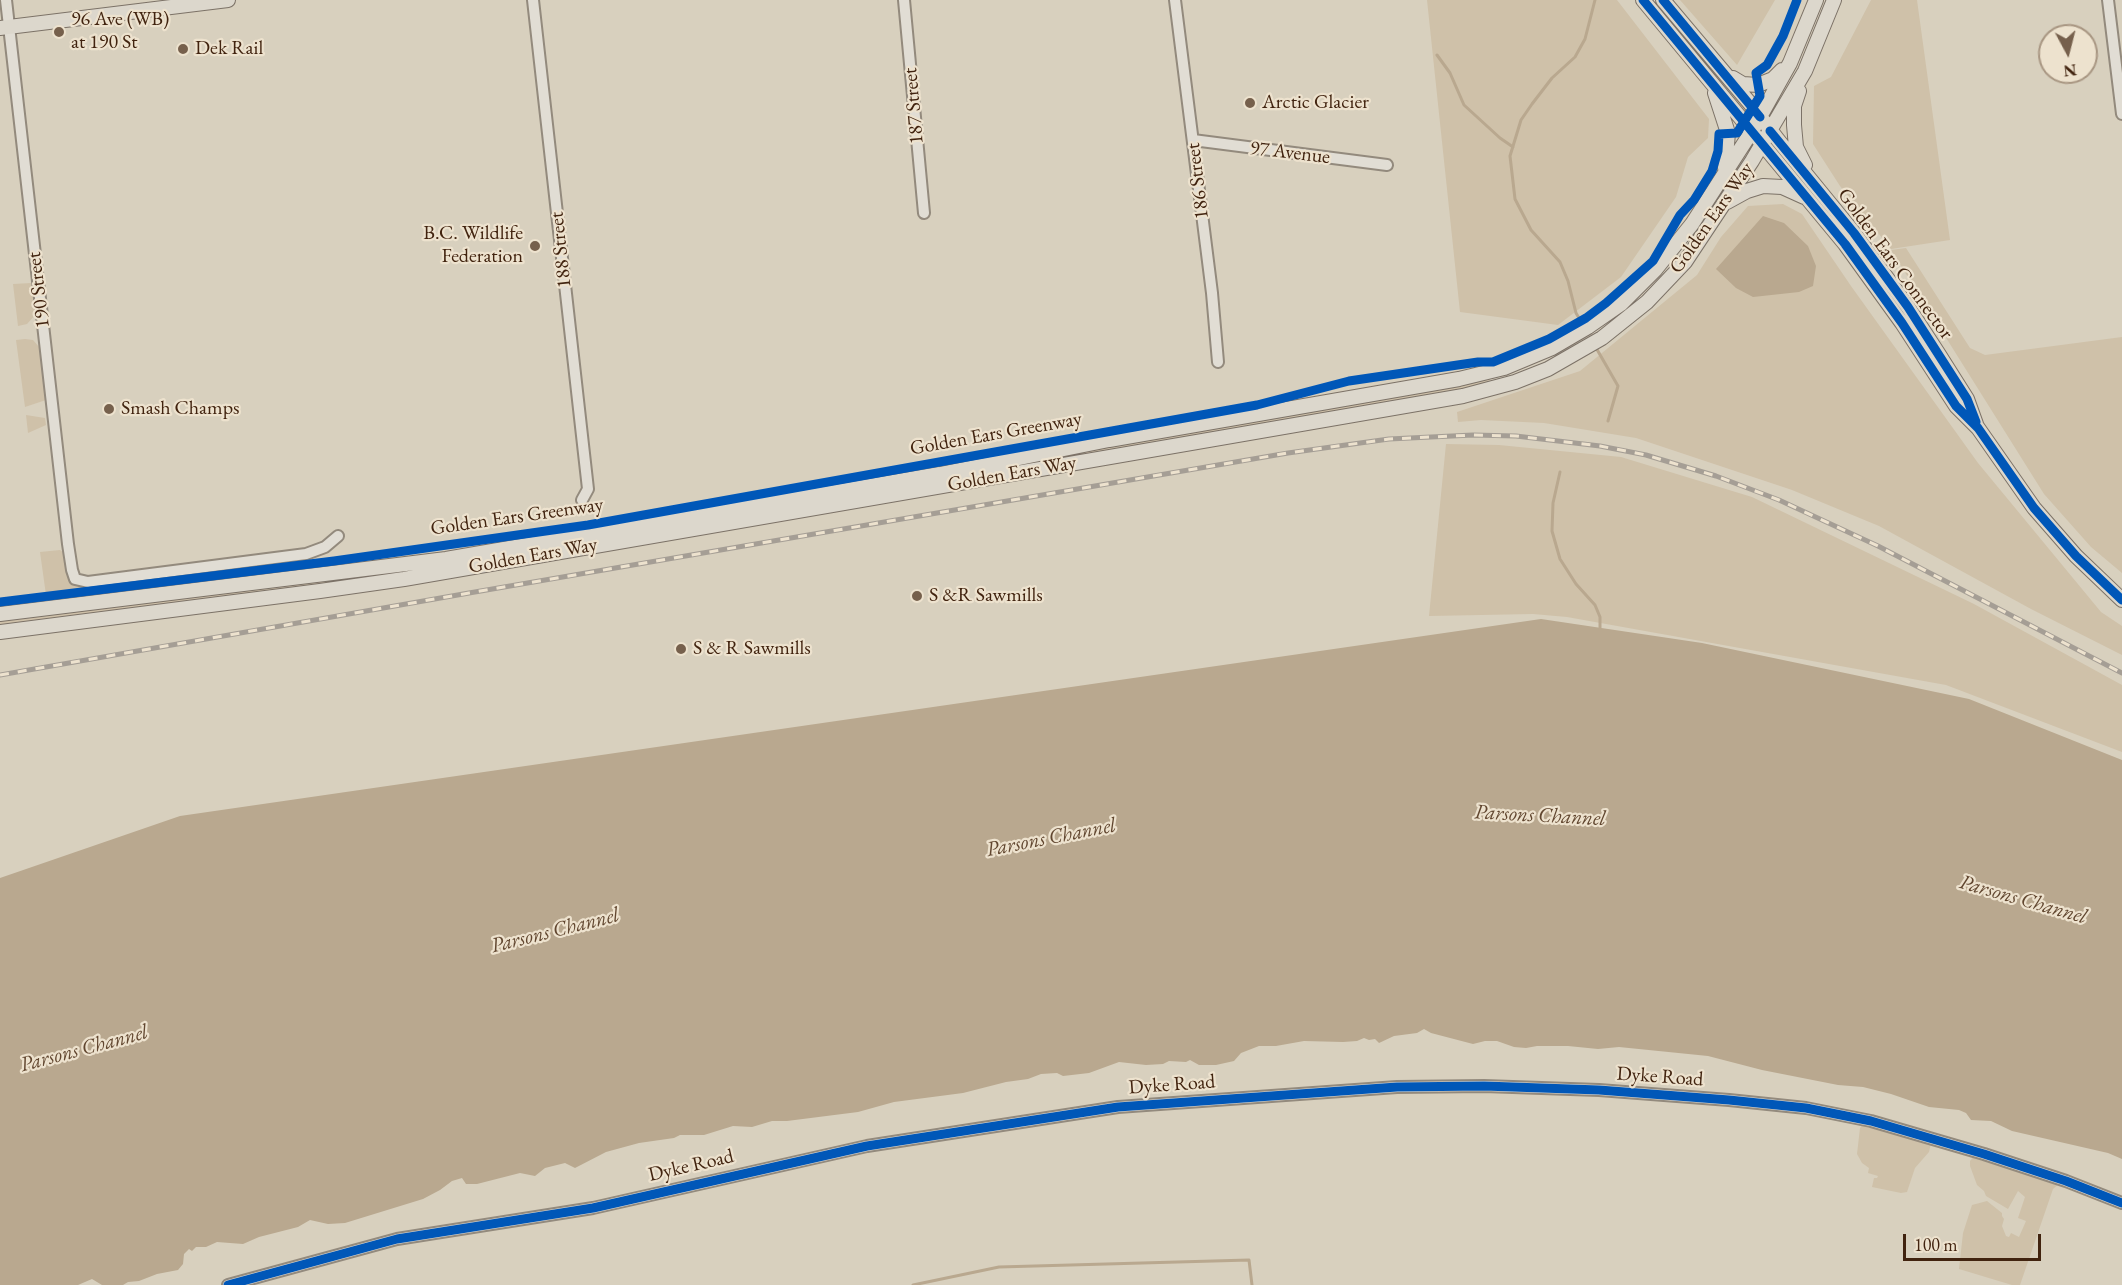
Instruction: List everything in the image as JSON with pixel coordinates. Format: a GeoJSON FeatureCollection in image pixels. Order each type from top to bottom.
{"type":"FeatureCollection","features":[{"type":"Feature","properties":{"kind":"main road"},"geometry":{"type":"LineString","coordinates":[[4,28],[228,0]]}},
{"type":"Feature","properties":{"kind":"main road","name":"Golden Ears Connector"},"geometry":{"type":"LineString","coordinates":[[1643,0],[1845,244],[1902,323],[1956,406],[1978,428],[2034,508],[2076,556],[2122,600]]}},
{"type":"Feature","properties":{"kind":"main road","name":"Golden Ears Connector"},"geometry":{"type":"LineString","coordinates":[[1663,0],[1854,232],[1908,307],[1967,399],[1978,428]]}},
{"type":"Feature","properties":{"kind":"main road","name":"Golden Ears Way"},"geometry":{"type":"LineString","coordinates":[[0,614],[446,559],[928,476],[1109,440],[1459,379],[1496,370],[1552,348],[1588,327],[1636,290],[1672,251],[1752,131],[1802,40],[1816,0]]}},
{"type":"Feature","properties":{"kind":"main road","name":"Golden Ears Way"},"geometry":{"type":"LineString","coordinates":[[0,632],[404,579],[1463,396],[1504,385],[1548,369],[1602,338],[1647,302],[1685,262],[1770,131],[1805,71],[1834,0]]}},
{"type":"Feature","properties":{"kind":"main road"},"geometry":{"type":"LineString","coordinates":[[1723,72],[1743,84],[1758,85],[1773,79],[1790,63]]}},
{"type":"Feature","properties":{"kind":"main road"},"geometry":{"type":"LineString","coordinates":[[1805,71],[1794,106],[1794,125],[1796,147],[1815,186]]}},
{"type":"Feature","properties":{"kind":"main road"},"geometry":{"type":"LineString","coordinates":[[1710,80],[1725,118],[1728,133],[1724,171]]}},
{"type":"Feature","properties":{"kind":"main road"},"geometry":{"type":"LineString","coordinates":[[1725,202],[1762,186],[1782,187],[1808,198]]}},
{"type":"Feature","properties":{"kind":"street","name":"190 Street"},"geometry":{"type":"LineString","coordinates":[[6,0],[4,28],[68,544],[75,579],[88,582],[306,554],[325,547],[338,536]]}},
{"type":"Feature","properties":{"kind":"street","name":"188 Street"},"geometry":{"type":"LineString","coordinates":[[533,0],[588,489],[582,500]]}},
{"type":"Feature","properties":{"kind":"street","name":"187 Street"},"geometry":{"type":"LineString","coordinates":[[904,0],[924,213]]}},
{"type":"Feature","properties":{"kind":"street","name":"186 Street"},"geometry":{"type":"LineString","coordinates":[[1175,0],[1218,362]]}},
{"type":"Feature","properties":{"kind":"street"},"geometry":{"type":"LineString","coordinates":[[2108,0],[2122,114]]}},
{"type":"Feature","properties":{"kind":"street","name":"97 Avenue"},"geometry":{"type":"LineString","coordinates":[[1193,140],[1387,165]]}},
{"type":"Feature","properties":{"kind":"street","name":"Dyke Road"},"geometry":{"type":"LineString","coordinates":[[228,1285],[397,1239],[593,1208],[739,1173],[878,1144],[1118,1107],[1397,1087],[1484,1086],[1599,1090],[1806,1108],[1871,1121],[1984,1154],[2066,1181],[2122,1203]]}},
{"type":"Feature","properties":{"kind":"shaded area"},"geometry":{"type":"Polygon","coordinates":[[[1427,0],[1617,0],[1709,119],[1708,138],[1688,157],[1676,197],[1621,277],[1558,325],[1460,312],[1427,0]]]}},
{"type":"Feature","properties":{"kind":"shaded area"},"geometry":{"type":"Polygon","coordinates":[[[1680,0],[1775,0],[1737,65],[1680,0]]]}},
{"type":"Feature","properties":{"kind":"shaded area"},"geometry":{"type":"Polygon","coordinates":[[[1871,0],[1917,0],[1950,240],[1891,249],[1840,186],[1813,144],[1814,86],[1831,77],[1871,0]]]}},
{"type":"Feature","properties":{"kind":"shaded area"},"geometry":{"type":"Polygon","coordinates":[[[1783,204],[1802,214],[1978,463],[2101,612],[2122,626],[2122,655],[2031,609],[1879,526],[1792,490],[1636,438],[1544,423],[1481,420],[1458,422],[1457,412],[1580,371],[1697,275],[1721,237],[1748,206],[1783,204]]]}},
{"type":"Feature","properties":{"kind":"shaded area"},"geometry":{"type":"Polygon","coordinates":[[[1906,248],[1970,348],[1985,355],[2122,337],[2122,573],[2091,547],[2044,494],[1891,250],[1906,248]]]}},
{"type":"Feature","properties":{"kind":"shaded area"},"geometry":{"type":"Polygon","coordinates":[[[31,283],[36,314],[27,324],[18,326],[13,284],[31,283]]]}},
{"type":"Feature","properties":{"kind":"shaded area"},"geometry":{"type":"Polygon","coordinates":[[[16,340],[33,340],[40,348],[46,400],[25,407],[16,340]]]}},
{"type":"Feature","properties":{"kind":"shaded area"},"geometry":{"type":"Polygon","coordinates":[[[1489,378],[1490,381],[1481,385],[1458,390],[991,472],[991,469],[1095,448],[1489,378]]]}},
{"type":"Feature","properties":{"kind":"shaded area"},"geometry":{"type":"Polygon","coordinates":[[[26,415],[45,418],[46,425],[28,433],[26,415]]]}},
{"type":"Feature","properties":{"kind":"shaded area"},"geometry":{"type":"Polygon","coordinates":[[[1446,444],[1499,445],[1621,457],[1752,497],[1974,604],[2122,685],[2122,752],[1946,685],[1567,617],[1533,614],[1429,616],[1446,444]]]}},
{"type":"Feature","properties":{"kind":"shaded area"},"geometry":{"type":"Polygon","coordinates":[[[60,550],[63,552],[67,576],[85,590],[46,595],[40,552],[60,550]]]}},
{"type":"Feature","properties":{"kind":"shaded area"},"geometry":{"type":"Polygon","coordinates":[[[407,571],[408,573],[356,581],[0,626],[0,621],[13,618],[407,571]]]}},
{"type":"Feature","properties":{"kind":"shaded area"},"geometry":{"type":"Polygon","coordinates":[[[1863,1124],[1931,1143],[1929,1152],[1915,1168],[1907,1192],[1901,1193],[1872,1187],[1874,1178],[1878,1176],[1868,1173],[1869,1168],[1862,1163],[1857,1154],[1860,1128],[1863,1124]]]}},
{"type":"Feature","properties":{"kind":"shaded area"},"geometry":{"type":"Polygon","coordinates":[[[1974,1156],[2061,1182],[2053,1189],[2020,1285],[2012,1285],[1959,1269],[1963,1233],[1972,1205],[1987,1201],[2002,1213],[2004,1219],[2002,1226],[2006,1236],[2009,1237],[2011,1233],[2019,1237],[2026,1221],[2018,1218],[2025,1197],[2018,1191],[2008,1209],[1986,1196],[1977,1185],[1970,1166],[1970,1161],[1974,1156]]]}},
{"type":"Feature","properties":{"kind":"water"},"geometry":{"type":"Polygon","coordinates":[[[1763,216],[1784,223],[1808,246],[1816,266],[1813,286],[1799,292],[1753,297],[1736,288],[1716,269],[1763,216]]]}},
{"type":"Feature","properties":{"kind":"water","name":"Parsons Channel"},"geometry":{"type":"Polygon","coordinates":[[[1541,619],[1702,643],[1969,699],[2122,760],[2122,1159],[2108,1153],[2012,1131],[1991,1121],[1971,1120],[1966,1113],[1959,1110],[1929,1107],[1863,1087],[1838,1085],[1762,1070],[1708,1056],[1619,1047],[1598,1049],[1537,1046],[1526,1048],[1514,1047],[1497,1041],[1473,1044],[1424,1029],[1417,1033],[1394,1036],[1379,1043],[1375,1039],[1364,1038],[1357,1041],[1304,1041],[1276,1046],[1259,1046],[1241,1053],[1234,1061],[1216,1065],[1199,1065],[1190,1060],[1146,1065],[1119,1062],[1089,1073],[1063,1076],[1057,1073],[1041,1074],[963,1093],[894,1102],[858,1112],[772,1121],[752,1127],[733,1126],[704,1135],[680,1135],[606,1152],[575,1168],[565,1163],[545,1168],[535,1176],[520,1173],[477,1184],[466,1184],[462,1178],[452,1181],[423,1199],[345,1223],[328,1224],[310,1220],[298,1227],[259,1237],[243,1244],[217,1242],[206,1247],[196,1247],[184,1254],[183,1264],[178,1270],[123,1285],[102,1285],[92,1279],[78,1285],[0,1285],[0,878],[180,816],[1541,619]]]}},
{"type":"Feature","properties":{"kind":"waterway"},"geometry":{"type":"LineString","coordinates":[[1583,325],[1576,313],[1568,281],[1560,262],[1531,230],[1515,199],[1510,156],[1521,120],[1552,78],[1575,57],[1585,39],[1595,0]]}},
{"type":"Feature","properties":{"kind":"waterway"},"geometry":{"type":"LineString","coordinates":[[1437,55],[1450,73],[1464,105],[1513,147]]}},
{"type":"Feature","properties":{"kind":"waterway"},"geometry":{"type":"LineString","coordinates":[[1595,346],[1618,386],[1608,421]]}},
{"type":"Feature","properties":{"kind":"waterway"},"geometry":{"type":"LineString","coordinates":[[1560,472],[1553,503],[1552,531],[1560,559],[1576,584],[1595,605],[1600,617],[1600,628]]}},
{"type":"Feature","properties":{"kind":"waterway"},"geometry":{"type":"LineString","coordinates":[[913,1285],[999,1267],[1249,1260],[1252,1285]]}},
{"type":"Feature","properties":{"kind":"railway"},"geometry":{"type":"LineString","coordinates":[[0,675],[1288,453],[1389,439],[1473,435],[1516,436],[1600,446],[1646,455],[1716,476],[1779,500],[1878,546],[2122,673]]}},
{"type":"Feature","properties":{"kind":"cycle path"},"geometry":{"type":"LineString","coordinates":[[1643,0],[1845,244],[1902,323],[1956,406],[1978,428],[2034,508],[2076,556],[2122,600]]}},
{"type":"Feature","properties":{"kind":"cycle path"},"geometry":{"type":"LineString","coordinates":[[1663,0],[1760,117]]}},
{"type":"Feature","properties":{"kind":"cycle path","name":"Golden Ears Greenway"},"geometry":{"type":"LineString","coordinates":[[0,602],[334,561],[588,525],[1257,405],[1349,381],[1478,362],[1493,362],[1549,339],[1586,318],[1653,261],[1680,215],[1694,200],[1712,171],[1718,151],[1719,134],[1737,133],[1760,96],[1756,73],[1767,65],[1783,36],[1797,0]]}},
{"type":"Feature","properties":{"kind":"cycle path"},"geometry":{"type":"LineString","coordinates":[[1770,131],[1854,233],[1908,307],[1967,399],[1976,422]]}},
{"type":"Feature","properties":{"kind":"cycle path"},"geometry":{"type":"LineString","coordinates":[[228,1285],[397,1239],[593,1208],[867,1146],[1118,1107],[1397,1087],[1484,1086],[1599,1090],[1806,1108],[1871,1121],[1984,1154],[2066,1181],[2122,1203]]}},
{"type":"Feature","properties":{"kind":"place","name":"96 Ave (WB) at 190 St"},"geometry":{"type":"Point","coordinates":[59,32]}},
{"type":"Feature","properties":{"kind":"place","name":"Dek Rail"},"geometry":{"type":"Point","coordinates":[183,49]}},
{"type":"Feature","properties":{"kind":"place","name":"Arctic Glacier"},"geometry":{"type":"Point","coordinates":[1250,103]}},
{"type":"Feature","properties":{"kind":"place","name":"B.C. Wildlife Federation"},"geometry":{"type":"Point","coordinates":[535,246]}},
{"type":"Feature","properties":{"kind":"place","name":"Smash Champs"},"geometry":{"type":"Point","coordinates":[109,409]}},
{"type":"Feature","properties":{"kind":"place","name":"S &R Sawmills"},"geometry":{"type":"Point","coordinates":[917,596]}},
{"type":"Feature","properties":{"kind":"place","name":"S & R Sawmills"},"geometry":{"type":"Point","coordinates":[681,649]}}]}
